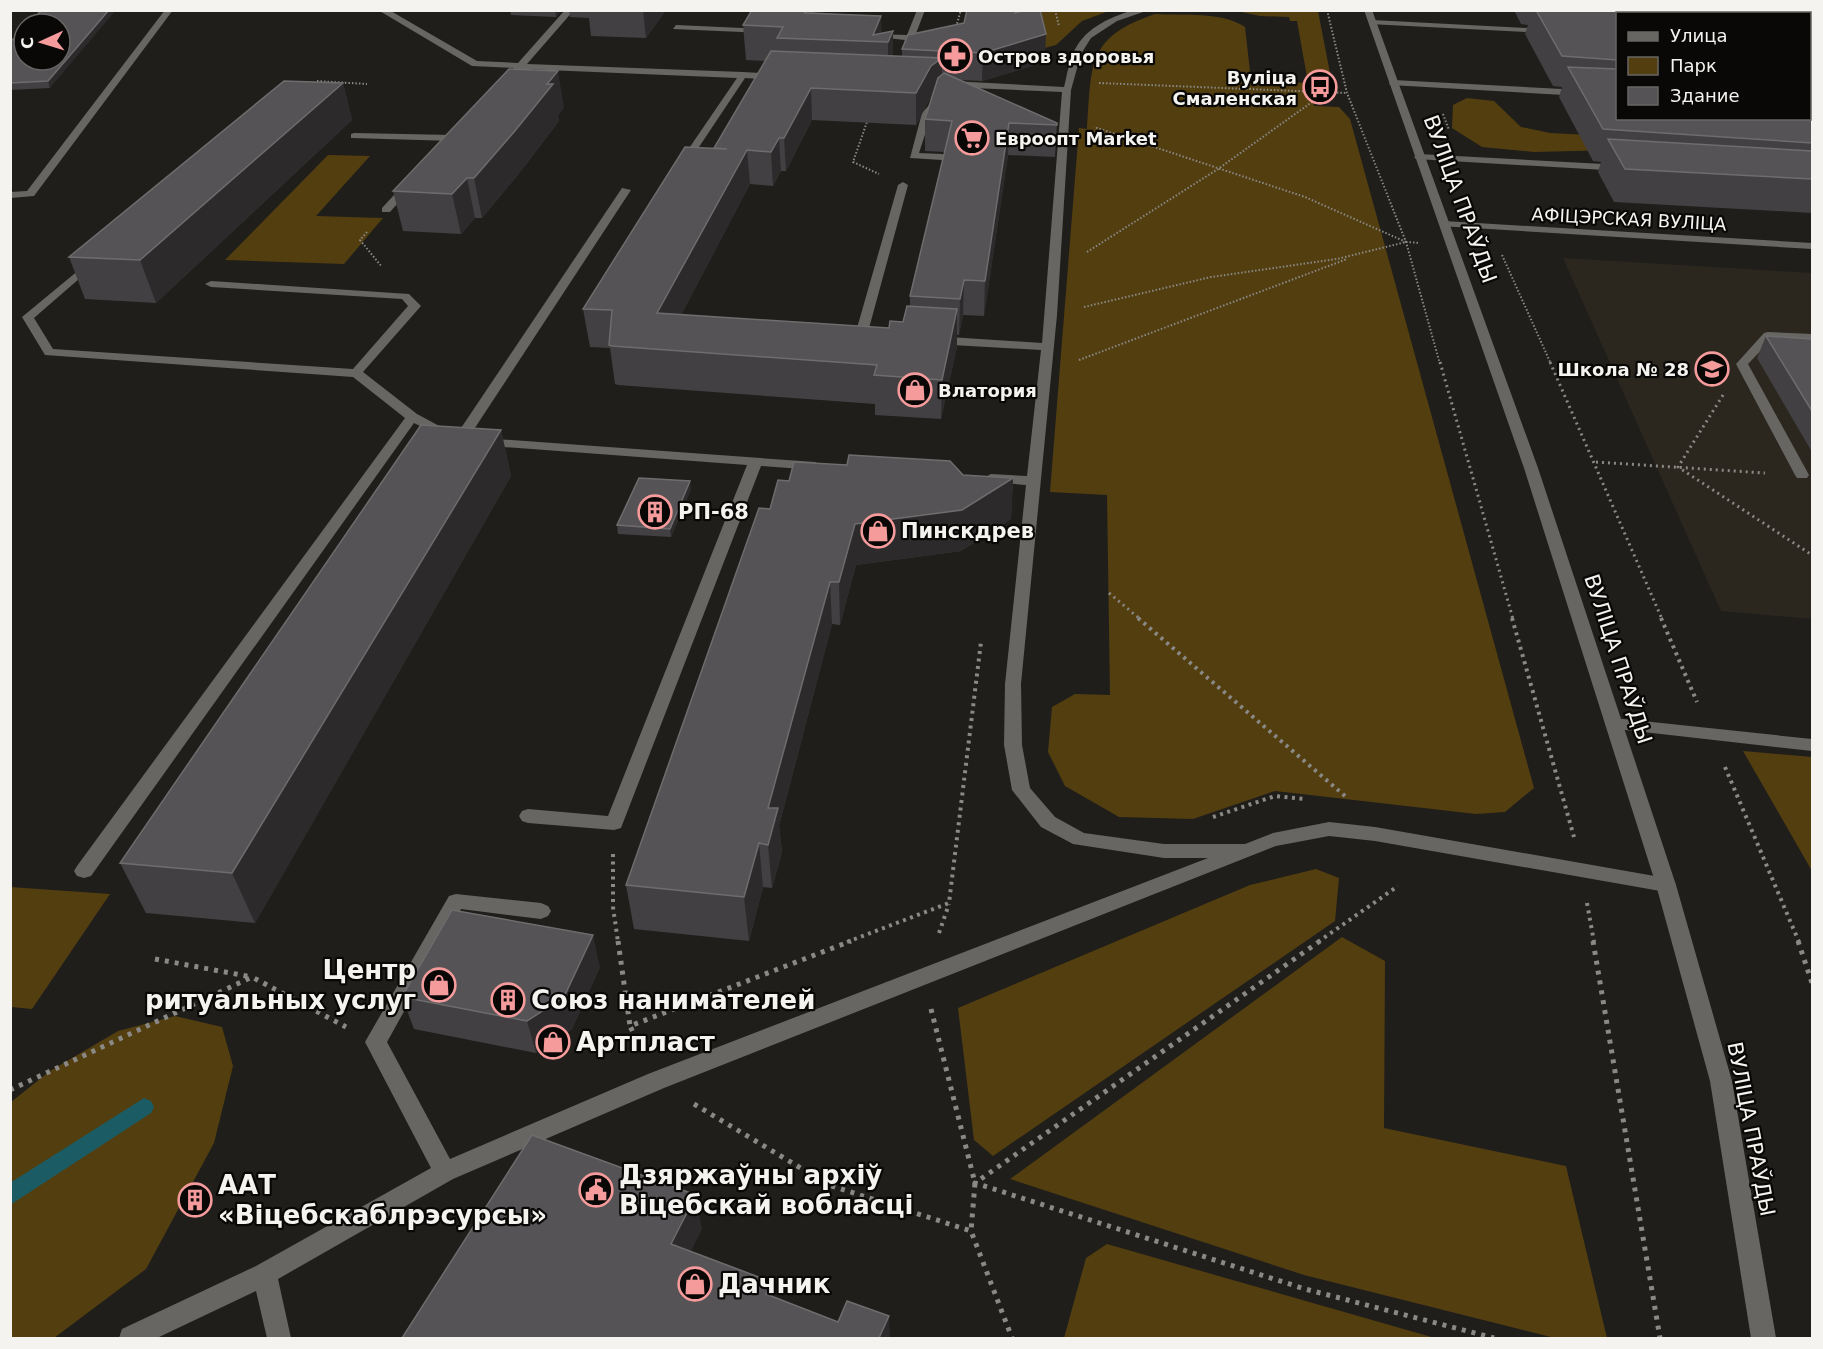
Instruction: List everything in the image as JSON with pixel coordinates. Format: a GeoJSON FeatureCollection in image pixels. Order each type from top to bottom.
{"type":"FeatureCollection","features":[{"type":"Feature","properties":{"kind":"main road"},"geometry":{"type":"LineString","coordinates":[[10,195],[30,194],[169,10]]}},
{"type":"Feature","properties":{"kind":"main road"},"geometry":{"type":"LineString","coordinates":[[382,10],[475,64],[789,77]]}},
{"type":"Feature","properties":{"kind":"main road"},"geometry":{"type":"LineString","coordinates":[[507,80],[570,10]]}},
{"type":"Feature","properties":{"kind":"main road"},"geometry":{"type":"LineString","coordinates":[[902,60],[921,10]]}},
{"type":"Feature","properties":{"kind":"main road"},"geometry":{"type":"LineString","coordinates":[[1145,10],[1129,14],[1094,30],[1077,54],[1069,86],[1051,315],[1013,684],[1013,746],[1021,790],[1048,822],[1080,839],[1164,850],[1247,850]]}},
{"type":"Feature","properties":{"kind":"main road","name":"ВУЛІЦА ПРАЎДЫ"},"geometry":{"type":"LineString","coordinates":[[1368,10],[1531,468],[1666,885],[1720,1081],[1764,1338]]}},
{"type":"Feature","properties":{"kind":"main road"},"geometry":{"type":"LineString","coordinates":[[749,30],[755,20]]}},
{"type":"Feature","properties":{"kind":"main road"},"geometry":{"type":"LineString","coordinates":[[1372,22],[1559,31]]}},
{"type":"Feature","properties":{"kind":"main road"},"geometry":{"type":"LineString","coordinates":[[676,27],[772,32]]}},
{"type":"Feature","properties":{"kind":"main road"},"geometry":{"type":"LineString","coordinates":[[864,36],[910,38]]}},
{"type":"Feature","properties":{"kind":"main road"},"geometry":{"type":"LineString","coordinates":[[686,160],[743,75]]}},
{"type":"Feature","properties":{"kind":"main road"},"geometry":{"type":"LineString","coordinates":[[1393,83],[1616,95]]}},
{"type":"Feature","properties":{"kind":"main road"},"geometry":{"type":"LineString","coordinates":[[938,84],[1069,86]]}},
{"type":"Feature","properties":{"kind":"main road"},"geometry":{"type":"LineString","coordinates":[[942,157],[913,156],[927,113],[940,95],[960,85]]}},
{"type":"Feature","properties":{"kind":"main road"},"geometry":{"type":"LineString","coordinates":[[354,136],[449,142],[460,130]]}},
{"type":"Feature","properties":{"kind":"main road"},"geometry":{"type":"LineString","coordinates":[[1419,157],[1636,169]]}},
{"type":"Feature","properties":{"kind":"main road"},"geometry":{"type":"LineString","coordinates":[[387,210],[416,178]]}},
{"type":"Feature","properties":{"kind":"main road"},"geometry":{"type":"LineString","coordinates":[[884,337],[855,335],[903,185]]}},
{"type":"Feature","properties":{"kind":"main road"},"geometry":{"type":"LineString","coordinates":[[460,440],[626,190]]}},
{"type":"Feature","properties":{"kind":"main road","name":"АФІЦЭРСКАЯ ВУЛІЦА"},"geometry":{"type":"LineString","coordinates":[[1444,224],[1812,246]]}},
{"type":"Feature","properties":{"kind":"main road"},"geometry":{"type":"LineString","coordinates":[[99,256],[28,316],[49,352],[356,373],[412,417],[460,440],[826,466]]}},
{"type":"Feature","properties":{"kind":"main road"},"geometry":{"type":"LineString","coordinates":[[211,284],[405,296],[415,306],[356,373]]}},
{"type":"Feature","properties":{"kind":"main road"},"geometry":{"type":"LineString","coordinates":[[1802,475],[1742,364],[1768,336],[1812,338]]}},
{"type":"Feature","properties":{"kind":"main road"},"geometry":{"type":"LineString","coordinates":[[918,339],[1047,347]]}},
{"type":"Feature","properties":{"kind":"main road"},"geometry":{"type":"LineString","coordinates":[[84,871],[412,417]]}},
{"type":"Feature","properties":{"kind":"main road"},"geometry":{"type":"LineString","coordinates":[[528,816],[614,823],[756,461]]}},
{"type":"Feature","properties":{"kind":"main road"},"geometry":{"type":"LineString","coordinates":[[978,477],[1033,481]]}},
{"type":"Feature","properties":{"kind":"main road"},"geometry":{"type":"LineString","coordinates":[[1614,724],[1812,745]]}},
{"type":"Feature","properties":{"kind":"main road"},"geometry":{"type":"LineString","coordinates":[[131,1338],[265,1274],[445,1172],[656,1081],[1273,840],[1329,829],[1375,834],[1666,885]]}},
{"type":"Feature","properties":{"kind":"main road"},"geometry":{"type":"LineString","coordinates":[[445,1172],[376,1042],[456,901],[541,911]]}},
{"type":"Feature","properties":{"kind":"main road"},"geometry":{"type":"LineString","coordinates":[[265,1274],[279,1338]]}},
{"type":"Feature","properties":{"kind":"path"},"geometry":{"type":"LineString","coordinates":[[1327,10],[1347,93],[1406,242],[1573,832],[1660,1338]]}},
{"type":"Feature","properties":{"kind":"path"},"geometry":{"type":"LineString","coordinates":[[317,81],[367,84]]}},
{"type":"Feature","properties":{"kind":"path"},"geometry":{"type":"LineString","coordinates":[[1069,86],[1347,93]]}},
{"type":"Feature","properties":{"kind":"path"},"geometry":{"type":"LineString","coordinates":[[1054,273],[1218,169],[1326,92]]}},
{"type":"Feature","properties":{"kind":"path"},"geometry":{"type":"LineString","coordinates":[[1067,117],[1305,197],[1406,242]]}},
{"type":"Feature","properties":{"kind":"path"},"geometry":{"type":"LineString","coordinates":[[387,210],[360,240],[405,296]]}},
{"type":"Feature","properties":{"kind":"path"},"geometry":{"type":"LineString","coordinates":[[1051,315],[1211,277],[1359,254],[1406,242]]}},
{"type":"Feature","properties":{"kind":"path"},"geometry":{"type":"LineString","coordinates":[[1498,245],[1596,462],[1701,712]]}},
{"type":"Feature","properties":{"kind":"path"},"geometry":{"type":"LineString","coordinates":[[1044,373],[1305,277],[1359,254]]}},
{"type":"Feature","properties":{"kind":"path"},"geometry":{"type":"LineString","coordinates":[[1678,466],[1742,364]]}},
{"type":"Feature","properties":{"kind":"path"},"geometry":{"type":"LineString","coordinates":[[1596,462],[1802,475]]}},
{"type":"Feature","properties":{"kind":"path"},"geometry":{"type":"LineString","coordinates":[[1678,466],[1812,555]]}},
{"type":"Feature","properties":{"kind":"path"},"geometry":{"type":"LineString","coordinates":[[1108,593],[1346,797]]}},
{"type":"Feature","properties":{"kind":"path"},"geometry":{"type":"LineString","coordinates":[[981,638],[950,903],[923,977],[975,1183],[971,1231],[1012,1338]]}},
{"type":"Feature","properties":{"kind":"path"},"geometry":{"type":"LineString","coordinates":[[977,672],[1013,684]]}},
{"type":"Feature","properties":{"kind":"path"},"geometry":{"type":"LineString","coordinates":[[1724,766],[1797,936],[1812,983]]}},
{"type":"Feature","properties":{"kind":"path"},"geometry":{"type":"LineString","coordinates":[[1205,819],[1275,796],[1307,799]]}},
{"type":"Feature","properties":{"kind":"path"},"geometry":{"type":"LineString","coordinates":[[614,823],[613,907],[630,1026],[656,1081],[829,1185],[971,1231]]}},
{"type":"Feature","properties":{"kind":"path"},"geometry":{"type":"LineString","coordinates":[[1561,831],[1573,832]]}},
{"type":"Feature","properties":{"kind":"path"},"geometry":{"type":"LineString","coordinates":[[975,1183],[1398,886]]}},
{"type":"Feature","properties":{"kind":"path"},"geometry":{"type":"LineString","coordinates":[[630,1026],[950,903]]}},
{"type":"Feature","properties":{"kind":"path"},"geometry":{"type":"LineString","coordinates":[[155,959],[252,977],[376,1042]]}},
{"type":"Feature","properties":{"kind":"path"},"geometry":{"type":"LineString","coordinates":[[10,1090],[252,977]]}},
{"type":"Feature","properties":{"kind":"path"},"geometry":{"type":"LineString","coordinates":[[975,1183],[1305,1289],[1494,1338]]}},
{"type":"Feature","properties":{"kind":"shaded area","name":"Школа № 28"},"geometry":{"type":"Polygon","coordinates":[[[1563,258],[1812,273],[1812,619],[1721,611],[1563,258]]]}},
{"type":"Feature","properties":{"kind":"green space"},"geometry":{"type":"Polygon","coordinates":[[[1027,11],[1109,11],[1082,21],[1056,45],[1037,50],[1027,11]]]}},
{"type":"Feature","properties":{"kind":"green space"},"geometry":{"type":"Polygon","coordinates":[[[1237,11],[1318,11],[1331,78],[1307,77],[1297,21],[1290,21],[1289,17],[1260,16],[1237,11]]]}},
{"type":"Feature","properties":{"kind":"green space"},"geometry":{"type":"Polygon","coordinates":[[[1155,14],[1214,16],[1245,27],[1251,80],[1308,83],[1314,106],[1339,107],[1350,119],[1534,788],[1505,812],[1476,814],[1275,791],[1193,819],[1119,817],[1065,786],[1048,752],[1052,707],[1075,694],[1110,695],[1107,495],[1050,492],[1079,128],[1087,129],[1093,71],[1097,56],[1104,44],[1132,23],[1155,14]]]}},
{"type":"Feature","properties":{"kind":"green space"},"geometry":{"type":"Polygon","coordinates":[[[1467,98],[1494,101],[1521,127],[1550,133],[1590,135],[1614,150],[1534,152],[1482,147],[1452,128],[1453,105],[1467,98]]]}},
{"type":"Feature","properties":{"kind":"green space"},"geometry":{"type":"Polygon","coordinates":[[[328,155],[370,156],[316,216],[383,218],[344,264],[225,260],[328,155]]]}},
{"type":"Feature","properties":{"kind":"green space"},"geometry":{"type":"Polygon","coordinates":[[[1743,751],[1812,757],[1812,871],[1743,751]]]}},
{"type":"Feature","properties":{"kind":"green space"},"geometry":{"type":"Polygon","coordinates":[[[1316,869],[1339,878],[1335,921],[993,1156],[974,1140],[958,1008],[1250,885],[1316,869]]]}},
{"type":"Feature","properties":{"kind":"green space"},"geometry":{"type":"Polygon","coordinates":[[[10,887],[110,894],[32,1009],[11,1007],[10,887]]]}},
{"type":"Feature","properties":{"kind":"green space"},"geometry":{"type":"Polygon","coordinates":[[[1342,937],[1385,961],[1384,1128],[1566,1166],[1607,1338],[1555,1338],[1304,1275],[1010,1179],[1342,937]]]}},
{"type":"Feature","properties":{"kind":"green space"},"geometry":{"type":"Polygon","coordinates":[[[175,1016],[222,1027],[233,1066],[214,1143],[146,1269],[54,1338],[11,1338],[11,1102],[50,1071],[118,1031],[175,1016]]]}},
{"type":"Feature","properties":{"kind":"green space"},"geometry":{"type":"Polygon","coordinates":[[[1107,1244],[1435,1338],[1064,1338],[1086,1258],[1107,1244]]]}},
{"type":"Feature","properties":{"kind":"building"},"geometry":{"type":"Polygon","coordinates":[[[42,10],[109,10],[72,53],[72,12],[40,12],[42,10]]]}},
{"type":"Feature","properties":{"kind":"building"},"geometry":{"type":"Polygon","coordinates":[[[752,10],[807,10],[805,13],[881,16],[873,35],[893,31],[888,42],[777,38],[783,27],[743,25],[752,10]]]}},
{"type":"Feature","properties":{"kind":"building"},"geometry":{"type":"Polygon","coordinates":[[[967,10],[1015,10],[1015,13],[1040,10],[1046,34],[983,53],[902,49],[908,35],[964,23],[967,10]]]}},
{"type":"Feature","properties":{"kind":"building"},"geometry":{"type":"Polygon","coordinates":[[[1536,10],[1812,10],[1812,143],[1603,129],[1568,67],[1616,69],[1616,120],[1811,120],[1811,12],[1616,12],[1616,60],[1562,56],[1536,10]]]}},
{"type":"Feature","properties":{"kind":"building"},"geometry":{"type":"Polygon","coordinates":[[[12,40],[12,72],[56,72],[48,81],[10,83],[10,42],[12,40]]]}},
{"type":"Feature","properties":{"kind":"building"},"geometry":{"type":"Polygon","coordinates":[[[771,51],[942,58],[931,66],[916,93],[811,88],[784,138],[779,138],[771,152],[747,150],[657,313],[889,328],[890,321],[903,322],[907,306],[957,309],[942,380],[874,375],[877,365],[612,346],[609,345],[612,310],[583,309],[685,147],[727,149],[714,148],[771,51]]]}},
{"type":"Feature","properties":{"kind":"building"},"geometry":{"type":"Polygon","coordinates":[[[509,69],[558,71],[547,84],[553,84],[474,178],[467,178],[452,194],[393,191],[509,69]]]}},
{"type":"Feature","properties":{"kind":"building"},"geometry":{"type":"Polygon","coordinates":[[[944,73],[1057,123],[1057,125],[1009,123],[985,281],[964,280],[960,299],[910,296],[952,121],[925,119],[938,78],[944,73]]]}},
{"type":"Feature","properties":{"kind":"building"},"geometry":{"type":"Polygon","coordinates":[[[284,81],[343,83],[140,260],[69,257],[284,81]]]}},
{"type":"Feature","properties":{"kind":"building"},"geometry":{"type":"Polygon","coordinates":[[[1608,139],[1812,151],[1812,179],[1625,169],[1608,139]]]}},
{"type":"Feature","properties":{"kind":"building"},"geometry":{"type":"Polygon","coordinates":[[[1766,336],[1812,339],[1812,411],[1766,336]]]}},
{"type":"Feature","properties":{"kind":"building"},"geometry":{"type":"Polygon","coordinates":[[[421,425],[501,430],[232,873],[120,863],[421,425]]]}},
{"type":"Feature","properties":{"kind":"building"},"geometry":{"type":"Polygon","coordinates":[[[849,455],[950,461],[963,475],[1013,478],[962,510],[855,524],[839,582],[830,582],[768,808],[778,808],[768,845],[759,843],[744,897],[626,885],[759,508],[770,509],[778,480],[789,481],[794,462],[847,465],[849,455]]]}},
{"type":"Feature","properties":{"kind":"building","name":"РП-68"},"geometry":{"type":"Polygon","coordinates":[[[639,478],[690,481],[670,529],[617,525],[639,478]]]}},
{"type":"Feature","properties":{"kind":"building"},"geometry":{"type":"Polygon","coordinates":[[[452,910],[593,935],[564,997],[527,1021],[402,997],[452,910]]]}},
{"type":"Feature","properties":{"kind":"building"},"geometry":{"type":"Polygon","coordinates":[[[532,1135],[696,1195],[671,1244],[772,1282],[766,1294],[838,1322],[847,1301],[889,1316],[879,1338],[402,1338],[532,1135]]]}},
{"type":"Feature","properties":{"kind":"waterway"},"geometry":{"type":"LineString","coordinates":[[10,1195],[144,1107]]}},
{"type":"Feature","properties":{"kind":"place","name":"Остров здоровья"},"geometry":{"type":"Point","coordinates":[955,56]}},
{"type":"Feature","properties":{"kind":"place","name":"Вуліца Смаленская"},"geometry":{"type":"Point","coordinates":[1320,87]}},
{"type":"Feature","properties":{"kind":"place","name":"Евроопт Market"},"geometry":{"type":"Point","coordinates":[972,138]}},
{"type":"Feature","properties":{"kind":"place","name":"Школа № 28"},"geometry":{"type":"Point","coordinates":[1712,369]}},
{"type":"Feature","properties":{"kind":"place","name":"Влатория"},"geometry":{"type":"Point","coordinates":[915,390]}},
{"type":"Feature","properties":{"kind":"place","name":"РП-68"},"geometry":{"type":"Point","coordinates":[655,512]}},
{"type":"Feature","properties":{"kind":"place","name":"Пинскдрев"},"geometry":{"type":"Point","coordinates":[878,531]}},
{"type":"Feature","properties":{"kind":"place","name":"Центр ритуальных услуг"},"geometry":{"type":"Point","coordinates":[439,985]}},
{"type":"Feature","properties":{"kind":"place","name":"Союз нанимателей"},"geometry":{"type":"Point","coordinates":[508,1000]}},
{"type":"Feature","properties":{"kind":"place","name":"Артпласт"},"geometry":{"type":"Point","coordinates":[553,1042]}},
{"type":"Feature","properties":{"kind":"place","name":"Дзяржаўны архіў Віцебскай вобласці"},"geometry":{"type":"Point","coordinates":[596,1190]}},
{"type":"Feature","properties":{"kind":"place","name":"ААТ «Віцебскаблрэсурсы»"},"geometry":{"type":"Point","coordinates":[195,1200]}},
{"type":"Feature","properties":{"kind":"place","name":"Дачник"},"geometry":{"type":"Point","coordinates":[695,1284]}}]}
